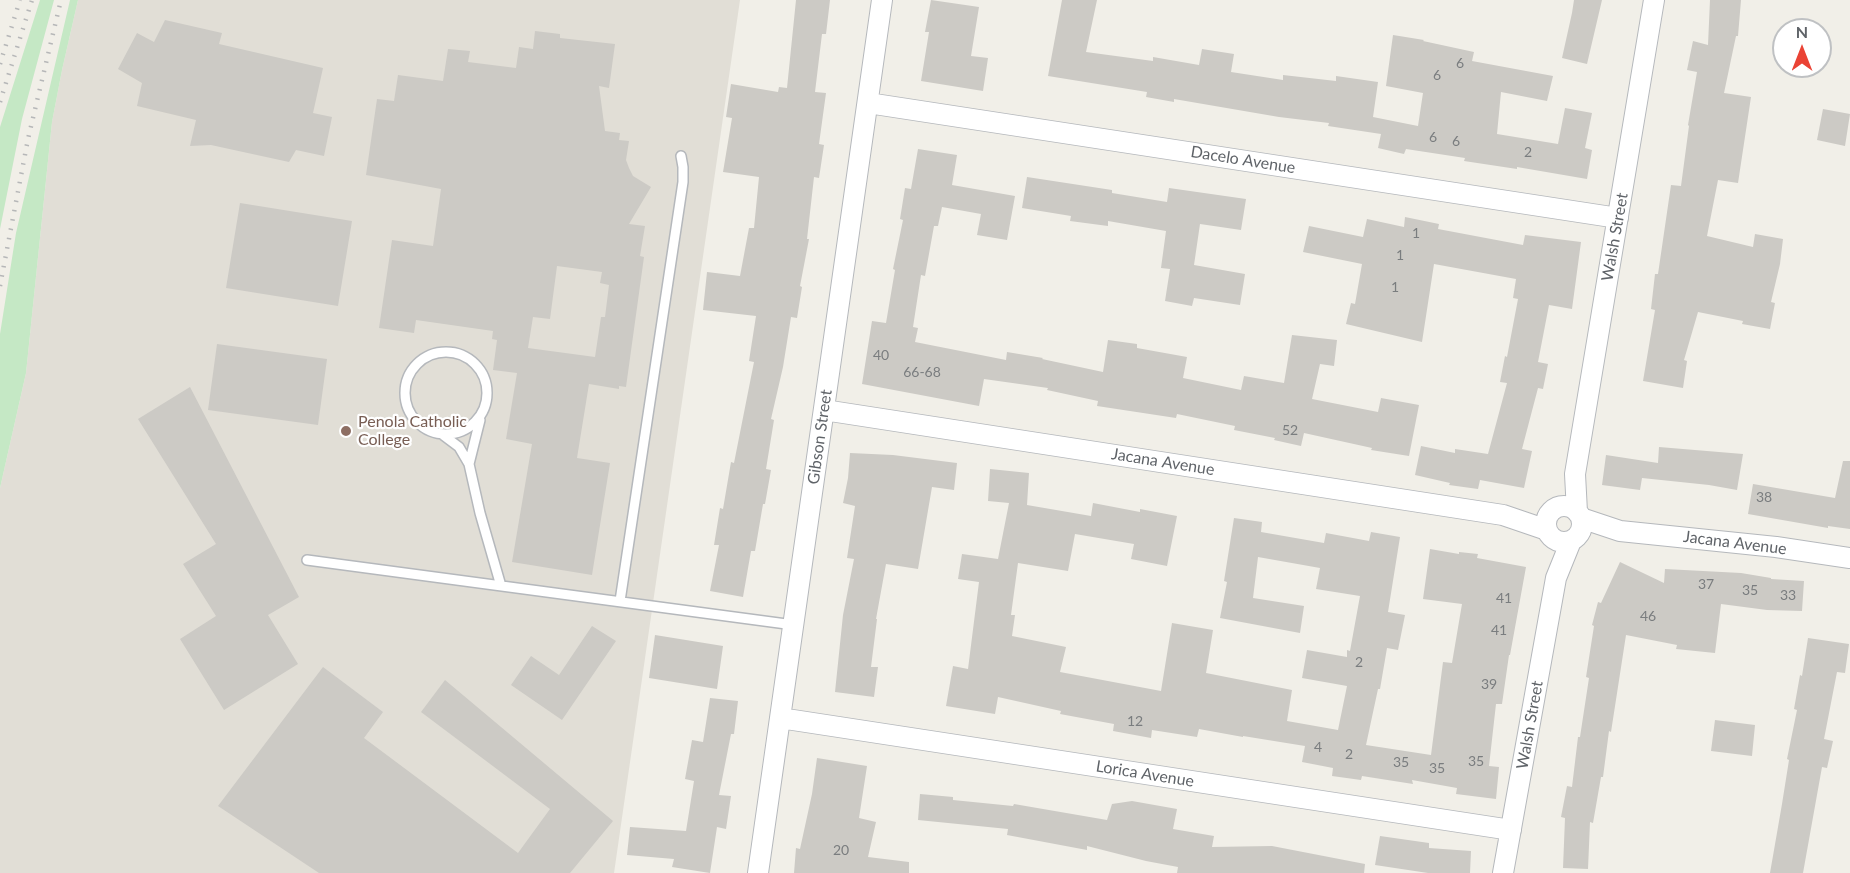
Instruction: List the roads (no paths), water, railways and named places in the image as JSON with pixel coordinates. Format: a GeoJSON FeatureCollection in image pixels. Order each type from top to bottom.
{"type":"FeatureCollection","features":[{"type":"Feature","properties":{"kind":"street","name":"Gibson Street"},"geometry":{"type":"LineString","coordinates":[[758,873],[882,0]]}},
{"type":"Feature","properties":{"kind":"street","name":"Walsh Street"},"geometry":{"type":"LineString","coordinates":[[1503,873],[1556,578],[1561,519],[1575,474],[1654,0]]}},
{"type":"Feature","properties":{"kind":"street","name":"Dacelo Avenue"},"geometry":{"type":"LineString","coordinates":[[868,103],[1618,218]]}},
{"type":"Feature","properties":{"kind":"street","name":"Jacana Avenue"},"geometry":{"type":"LineString","coordinates":[[824,410],[1503,515],[1561,519],[1620,531],[1776,547],[1850,558]]}},
{"type":"Feature","properties":{"kind":"street","name":"Walsh Street"},"geometry":{"type":"LineString","coordinates":[[1556,578],[1574,539],[1582,528],[1561,519]]}},
{"type":"Feature","properties":{"kind":"street","name":"Jacana Avenue"},"geometry":{"type":"LineString","coordinates":[[1574,539],[1620,531]]}},
{"type":"Feature","properties":{"kind":"street","name":"Lorica Avenue"},"geometry":{"type":"LineString","coordinates":[[780,718],[1510,830]]}},
{"type":"Feature","properties":{"kind":"lane"},"geometry":{"type":"LineString","coordinates":[[620,601],[683,182],[681,156]]}},
{"type":"Feature","properties":{"kind":"lane"},"geometry":{"type":"LineString","coordinates":[[469,464],[488,392],[486,379],[479,367],[470,358],[445,351],[431,354],[419,362],[410,373],[405,386],[405,400],[410,414],[419,425],[432,432],[443,434],[460,432],[481,417]]}},
{"type":"Feature","properties":{"kind":"lane"},"geometry":{"type":"LineString","coordinates":[[443,434],[459,447],[469,464],[501,586]]}},
{"type":"Feature","properties":{"kind":"lane"},"geometry":{"type":"LineString","coordinates":[[307,560],[794,625]]}},
{"type":"Feature","properties":{"kind":"railway"},"geometry":{"type":"LineString","coordinates":[[0,64],[20,0]]}},
{"type":"Feature","properties":{"kind":"railway"},"geometry":{"type":"LineString","coordinates":[[0,102],[32,0]]}},
{"type":"Feature","properties":{"kind":"railway"},"geometry":{"type":"LineString","coordinates":[[0,286],[28,139],[61,0]]}},
{"type":"Feature","properties":{"kind":"place","name":"Penola Catholic College"},"geometry":{"type":"Point","coordinates":[346,431]}}]}
